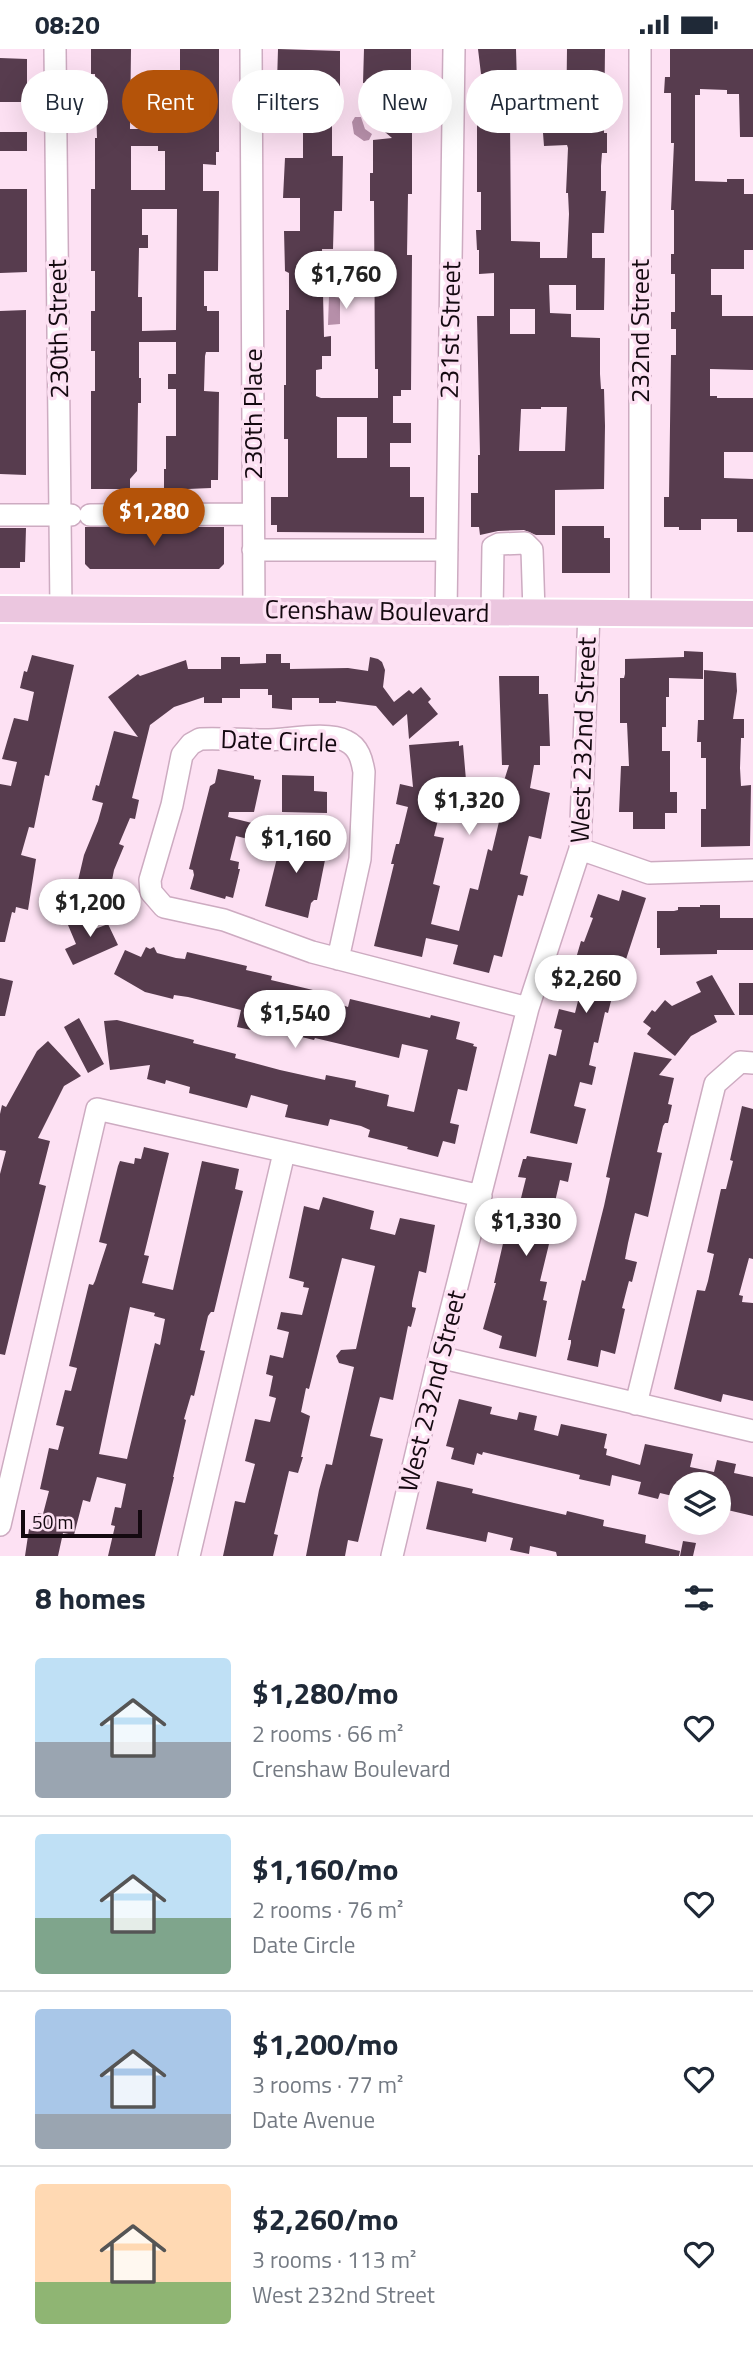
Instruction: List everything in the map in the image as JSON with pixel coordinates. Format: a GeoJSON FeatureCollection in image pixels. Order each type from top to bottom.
{"type":"FeatureCollection","features":[{"type":"Feature","properties":{"kind":"main road","name":"Crenshaw Boulevard"},"geometry":{"type":"LineString","coordinates":[[1,613],[61,610],[254,610],[753,614]]}},
{"type":"Feature","properties":{"kind":"street","name":"230th Street"},"geometry":{"type":"LineString","coordinates":[[55,49],[76,515],[61,610]]}},
{"type":"Feature","properties":{"kind":"street","name":"230th Place"},"geometry":{"type":"LineString","coordinates":[[251,49],[254,610]]}},
{"type":"Feature","properties":{"kind":"street","name":"231st Street"},"geometry":{"type":"LineString","coordinates":[[446,612],[454,49]]}},
{"type":"Feature","properties":{"kind":"street","name":"232nd Street"},"geometry":{"type":"LineString","coordinates":[[640,49],[640,613]]}},
{"type":"Feature","properties":{"kind":"street"},"geometry":{"type":"LineString","coordinates":[[0,515],[253,514]]}},
{"type":"Feature","properties":{"kind":"street"},"geometry":{"type":"LineString","coordinates":[[492,613],[493,547],[499,544],[525,543],[531,550],[534,612]]}},
{"type":"Feature","properties":{"kind":"street"},"geometry":{"type":"LineString","coordinates":[[253,550],[447,551]]}},
{"type":"Feature","properties":{"kind":"street","name":"West 232nd Street"},"geometry":{"type":"LineString","coordinates":[[392,1556],[439,1357],[528,1008],[580,849],[589,613]]}},
{"type":"Feature","properties":{"kind":"street","name":"Date Circle"},"geometry":{"type":"LineString","coordinates":[[319,737],[345,740],[359,753],[364,772],[360,859],[338,959],[312,953],[225,920],[164,907],[155,900],[150,880],[172,805],[182,755],[191,744],[200,739],[269,740],[319,737]]}},
{"type":"Feature","properties":{"kind":"street"},"geometry":{"type":"LineString","coordinates":[[580,849],[649,873],[753,870]]}},
{"type":"Feature","properties":{"kind":"street"},"geometry":{"type":"LineString","coordinates":[[338,959],[528,1008]]}},
{"type":"Feature","properties":{"kind":"street"},"geometry":{"type":"LineString","coordinates":[[636,1403],[715,1084],[740,1062],[753,1063]]}},
{"type":"Feature","properties":{"kind":"street"},"geometry":{"type":"LineString","coordinates":[[0,1525],[97,1109],[481,1196]]}},
{"type":"Feature","properties":{"kind":"street"},"geometry":{"type":"LineString","coordinates":[[189,1556],[284,1153]]}},
{"type":"Feature","properties":{"kind":"street"},"geometry":{"type":"LineString","coordinates":[[439,1357],[753,1431]]}},
{"type":"Feature","properties":{"kind":"shaded area"},"geometry":{"type":"Polygon","coordinates":[[[358,117],[358,133],[371,133],[369,140],[364,141],[354,134],[352,122],[358,117]]]}},
{"type":"Feature","properties":{"kind":"shaded area"},"geometry":{"type":"Polygon","coordinates":[[[352,252],[363,254],[364,280],[351,280],[352,252]]]}},
{"type":"Feature","properties":{"kind":"shaded area"},"geometry":{"type":"Polygon","coordinates":[[[328,260],[339,261],[340,287],[328,288],[328,260]]]}},
{"type":"Feature","properties":{"kind":"shaded area"},"geometry":{"type":"Polygon","coordinates":[[[329,296],[340,298],[340,324],[328,325],[329,296]]]}},
{"type":"Feature","properties":{"kind":"building"},"geometry":{"type":"Polygon","coordinates":[[[91,49],[131,49],[131,70],[122,70],[122,133],[218,133],[218,70],[180,70],[180,49],[219,49],[219,152],[216,152],[216,165],[203,164],[203,191],[219,191],[218,271],[204,271],[204,306],[207,306],[207,311],[219,311],[219,352],[206,352],[205,356],[204,391],[219,392],[218,480],[211,480],[211,488],[164,490],[166,436],[176,436],[176,389],[168,389],[168,374],[176,374],[176,342],[139,342],[141,403],[138,403],[137,471],[130,479],[130,489],[91,489],[91,391],[95,391],[95,351],[91,351],[91,311],[95,311],[95,271],[91,271],[91,189],[95,189],[97,133],[108,133],[108,70],[91,70],[91,49]],[[131,146],[131,190],[165,190],[165,151],[158,151],[158,146],[131,146]],[[142,209],[142,235],[148,235],[148,248],[139,248],[138,297],[142,297],[142,331],[176,330],[177,209],[142,209]]]}},
{"type":"Feature","properties":{"kind":"building"},"geometry":{"type":"Polygon","coordinates":[[[278,49],[340,51],[340,70],[277,70],[278,49]]]}},
{"type":"Feature","properties":{"kind":"building"},"geometry":{"type":"Polygon","coordinates":[[[364,49],[411,49],[411,70],[363,70],[364,49]]]}},
{"type":"Feature","properties":{"kind":"building"},"geometry":{"type":"Polygon","coordinates":[[[478,49],[516,49],[517,70],[481,70],[478,49]]]}},
{"type":"Feature","properties":{"kind":"building"},"geometry":{"type":"Polygon","coordinates":[[[567,49],[605,49],[605,70],[567,70],[567,49]]]}},
{"type":"Feature","properties":{"kind":"building"},"geometry":{"type":"Polygon","coordinates":[[[670,49],[753,49],[753,137],[740,137],[739,94],[727,94],[727,90],[700,89],[700,95],[695,95],[695,181],[727,182],[727,179],[744,179],[744,194],[753,194],[753,250],[744,250],[744,269],[711,269],[711,295],[722,295],[722,316],[753,316],[753,370],[710,369],[710,396],[753,398],[753,452],[724,452],[724,478],[753,479],[753,532],[737,532],[737,519],[701,519],[701,530],[664,527],[664,497],[669,497],[671,355],[676,355],[676,329],[671,329],[671,312],[675,312],[675,274],[671,274],[671,254],[674,254],[674,210],[671,210],[674,143],[671,143],[671,93],[664,93],[665,77],[670,77],[670,49]]]}},
{"type":"Feature","properties":{"kind":"building"},"geometry":{"type":"Polygon","coordinates":[[[0,58],[27,59],[27,70],[21,70],[21,102],[0,102],[0,58]]]}},
{"type":"Feature","properties":{"kind":"building"},"geometry":{"type":"Polygon","coordinates":[[[0,132],[27,133],[27,151],[0,151],[0,132]]]}},
{"type":"Feature","properties":{"kind":"building"},"geometry":{"type":"Polygon","coordinates":[[[303,133],[332,133],[332,156],[343,156],[342,211],[334,211],[333,249],[322,249],[324,337],[331,336],[331,356],[322,356],[322,369],[316,370],[316,396],[378,398],[378,369],[375,369],[374,201],[370,201],[373,140],[392,138],[386,133],[412,133],[412,194],[408,194],[407,255],[412,255],[411,390],[401,390],[401,396],[393,396],[393,423],[411,423],[411,443],[390,443],[390,467],[410,467],[410,497],[424,497],[424,533],[277,532],[277,525],[271,525],[271,497],[288,497],[284,385],[289,273],[285,271],[284,231],[300,231],[300,198],[283,198],[285,158],[303,158],[303,133]],[[337,417],[337,458],[367,458],[367,417],[337,417]]]}},
{"type":"Feature","properties":{"kind":"building"},"geometry":{"type":"Polygon","coordinates":[[[477,133],[510,133],[511,241],[540,242],[540,258],[567,258],[568,148],[567,145],[544,146],[543,133],[607,133],[607,153],[602,153],[601,166],[601,191],[606,191],[604,233],[592,233],[592,258],[605,258],[604,310],[576,310],[576,285],[549,285],[550,313],[571,314],[571,337],[600,338],[605,426],[604,489],[555,490],[555,535],[536,535],[524,530],[480,535],[479,527],[471,527],[471,493],[478,493],[480,455],[477,316],[494,316],[494,273],[479,274],[476,230],[481,230],[481,192],[477,192],[477,133]],[[510,309],[510,334],[535,334],[535,309],[510,309]],[[567,407],[521,409],[519,451],[565,451],[567,407]]]}},
{"type":"Feature","properties":{"kind":"building"},"geometry":{"type":"Polygon","coordinates":[[[0,189],[27,189],[27,272],[0,273],[0,189]]]}},
{"type":"Feature","properties":{"kind":"building"},"geometry":{"type":"Polygon","coordinates":[[[26,310],[26,475],[0,474],[0,311],[26,310]]]}},
{"type":"Feature","properties":{"kind":"building"},"geometry":{"type":"Polygon","coordinates":[[[562,526],[604,526],[604,538],[610,538],[610,573],[562,573],[562,526]]]}},
{"type":"Feature","properties":{"kind":"building"},"geometry":{"type":"Polygon","coordinates":[[[85,527],[224,527],[224,564],[219,569],[90,569],[85,564],[85,527]]]}},
{"type":"Feature","properties":{"kind":"building"},"geometry":{"type":"Polygon","coordinates":[[[0,528],[26,528],[25,562],[20,562],[20,568],[0,568],[0,528]]]}},
{"type":"Feature","properties":{"kind":"building"},"geometry":{"type":"Polygon","coordinates":[[[684,651],[703,652],[703,679],[669,678],[666,727],[662,727],[662,751],[670,751],[670,792],[677,792],[677,813],[665,813],[665,829],[633,829],[633,812],[619,812],[621,766],[629,766],[627,723],[620,723],[620,678],[624,678],[625,659],[684,657],[684,651]]]}},
{"type":"Feature","properties":{"kind":"building"},"geometry":{"type":"Polygon","coordinates":[[[266,654],[281,654],[281,663],[290,663],[290,669],[348,668],[368,671],[370,657],[378,659],[385,670],[383,687],[394,702],[409,690],[413,694],[421,687],[438,714],[409,739],[407,714],[393,726],[376,706],[336,701],[319,703],[319,698],[292,698],[292,710],[272,708],[272,695],[268,695],[268,689],[240,689],[240,698],[222,698],[222,703],[204,703],[204,697],[174,707],[150,725],[132,798],[139,800],[135,819],[130,818],[119,844],[124,846],[114,870],[110,891],[105,889],[100,908],[62,897],[65,883],[77,885],[84,855],[98,821],[103,803],[92,800],[96,785],[99,786],[114,731],[138,737],[108,697],[138,674],[140,676],[186,660],[188,669],[221,669],[221,657],[240,657],[240,664],[266,663],[266,654]]]}},
{"type":"Feature","properties":{"kind":"building"},"geometry":{"type":"Polygon","coordinates":[[[32,655],[74,665],[49,776],[45,775],[34,828],[29,827],[21,855],[36,859],[28,910],[16,907],[15,913],[12,912],[5,942],[0,942],[0,784],[11,786],[17,762],[2,759],[14,718],[28,721],[34,692],[20,688],[32,655]]]}},
{"type":"Feature","properties":{"kind":"building"},"geometry":{"type":"Polygon","coordinates":[[[704,670],[736,673],[737,691],[733,719],[744,719],[740,768],[741,786],[751,785],[750,846],[701,847],[701,809],[706,809],[706,758],[701,758],[701,742],[697,742],[698,720],[704,720],[704,670]]]}},
{"type":"Feature","properties":{"kind":"building"},"geometry":{"type":"Polygon","coordinates":[[[499,676],[539,676],[539,694],[548,694],[550,746],[540,746],[540,765],[534,765],[530,788],[550,793],[541,839],[529,836],[520,874],[528,876],[523,896],[518,895],[502,957],[494,955],[489,973],[453,964],[458,945],[426,938],[422,957],[374,946],[394,864],[391,864],[408,807],[396,804],[400,784],[413,787],[409,745],[459,741],[459,746],[463,745],[466,780],[447,784],[434,836],[444,838],[433,884],[440,886],[431,924],[459,931],[470,888],[478,890],[488,849],[492,851],[503,805],[497,803],[509,765],[502,765],[499,676]]]}},
{"type":"Feature","properties":{"kind":"building"},"geometry":{"type":"Polygon","coordinates":[[[218,769],[254,776],[254,779],[261,780],[254,812],[229,812],[228,817],[256,824],[252,840],[236,836],[230,860],[239,862],[240,869],[233,898],[226,896],[225,899],[190,889],[194,875],[193,870],[189,869],[210,786],[215,783],[218,769]]]}},
{"type":"Feature","properties":{"kind":"building"},"geometry":{"type":"Polygon","coordinates":[[[282,775],[314,776],[314,791],[327,792],[327,813],[282,812],[282,775]]]}},
{"type":"Feature","properties":{"kind":"building"},"geometry":{"type":"Polygon","coordinates":[[[284,830],[322,839],[317,858],[325,860],[317,900],[311,903],[308,918],[265,906],[284,830]]]}},
{"type":"Feature","properties":{"kind":"building"},"geometry":{"type":"Polygon","coordinates":[[[622,890],[646,898],[608,1013],[605,1012],[598,1043],[594,1042],[589,1065],[596,1067],[592,1085],[580,1082],[574,1106],[586,1109],[577,1144],[530,1133],[549,1054],[556,1056],[562,1030],[554,1028],[559,1009],[575,1013],[581,989],[568,986],[581,941],[584,942],[593,918],[590,917],[598,894],[619,901],[622,890]]]}},
{"type":"Feature","properties":{"kind":"building"},"geometry":{"type":"Polygon","coordinates":[[[720,905],[720,918],[753,918],[753,950],[660,955],[660,948],[657,948],[657,911],[674,911],[678,910],[678,907],[720,905]]]}},
{"type":"Feature","properties":{"kind":"building"},"geometry":{"type":"Polygon","coordinates":[[[100,911],[95,929],[108,924],[118,945],[73,965],[65,949],[76,944],[68,925],[100,911]]]}},
{"type":"Feature","properties":{"kind":"building"},"geometry":{"type":"Polygon","coordinates":[[[146,947],[154,947],[157,953],[176,958],[185,959],[187,952],[247,966],[246,970],[272,976],[271,980],[313,990],[312,995],[348,1007],[350,999],[430,1018],[431,1015],[460,1022],[456,1039],[477,1047],[467,1091],[458,1089],[450,1123],[459,1125],[455,1144],[443,1141],[438,1157],[368,1137],[370,1130],[361,1126],[330,1119],[328,1126],[285,1117],[288,1105],[251,1095],[247,1108],[189,1093],[190,1087],[166,1080],[165,1084],[147,1079],[150,1065],[110,1070],[104,1021],[117,1020],[194,1040],[193,1043],[236,1054],[235,1058],[280,1070],[325,1080],[326,1075],[356,1081],[355,1087],[389,1095],[387,1106],[414,1112],[428,1050],[402,1044],[399,1058],[285,1033],[287,1024],[258,1018],[257,1023],[252,1022],[251,1030],[237,1027],[241,1010],[188,997],[174,995],[173,999],[145,992],[114,974],[125,950],[141,957],[146,947]]]}},
{"type":"Feature","properties":{"kind":"building"},"geometry":{"type":"Polygon","coordinates":[[[712,975],[735,1015],[714,1015],[717,1022],[691,1036],[675,1056],[647,1034],[651,1028],[643,1022],[652,1010],[655,1012],[665,1000],[672,1006],[701,992],[696,982],[712,975]]]}},
{"type":"Feature","properties":{"kind":"building"},"geometry":{"type":"Polygon","coordinates":[[[0,978],[13,981],[5,1016],[0,1016],[0,978]]]}},
{"type":"Feature","properties":{"kind":"building"},"geometry":{"type":"Polygon","coordinates":[[[739,983],[753,983],[753,1015],[739,1015],[739,983]]]}},
{"type":"Feature","properties":{"kind":"building"},"geometry":{"type":"Polygon","coordinates":[[[79,1018],[104,1064],[88,1073],[64,1027],[79,1018]]]}},
{"type":"Feature","properties":{"kind":"building"},"geometry":{"type":"Polygon","coordinates":[[[48,1041],[81,1076],[64,1086],[38,1138],[50,1141],[39,1184],[46,1186],[5,1355],[0,1354],[0,1174],[6,1151],[0,1150],[0,1114],[2,1105],[6,1107],[37,1051],[48,1041]]]}},
{"type":"Feature","properties":{"kind":"building"},"geometry":{"type":"Polygon","coordinates":[[[634,1052],[672,1059],[659,1075],[674,1078],[668,1104],[672,1105],[668,1123],[663,1126],[657,1152],[662,1153],[648,1217],[635,1213],[628,1243],[625,1259],[637,1262],[622,1308],[625,1309],[615,1354],[601,1350],[598,1367],[567,1360],[571,1343],[571,1340],[568,1340],[604,1206],[610,1178],[606,1177],[634,1052]]]}},
{"type":"Feature","properties":{"kind":"building"},"geometry":{"type":"Polygon","coordinates":[[[742,1106],[753,1109],[753,1259],[749,1258],[739,1295],[743,1296],[742,1302],[753,1303],[753,1401],[723,1394],[721,1402],[674,1389],[697,1290],[705,1291],[708,1281],[714,1254],[707,1252],[721,1189],[726,1189],[733,1161],[730,1160],[742,1106]]]}},
{"type":"Feature","properties":{"kind":"building"},"geometry":{"type":"Polygon","coordinates":[[[144,1147],[169,1153],[144,1255],[149,1256],[142,1283],[173,1290],[202,1161],[239,1169],[235,1189],[243,1191],[214,1312],[208,1316],[200,1350],[205,1351],[194,1396],[191,1395],[184,1419],[186,1420],[174,1477],[155,1556],[108,1556],[115,1526],[111,1525],[115,1507],[121,1508],[126,1484],[97,1477],[90,1502],[83,1500],[74,1535],[63,1533],[58,1556],[25,1556],[29,1529],[35,1531],[38,1513],[43,1514],[49,1491],[40,1489],[49,1448],[58,1450],[64,1427],[56,1425],[65,1390],[71,1391],[77,1368],[69,1366],[89,1284],[93,1285],[95,1281],[107,1244],[99,1242],[118,1166],[120,1161],[134,1164],[135,1158],[141,1159],[144,1147]],[[130,1307],[99,1454],[127,1459],[155,1343],[160,1345],[165,1319],[154,1316],[155,1313],[130,1307]]]}},
{"type":"Feature","properties":{"kind":"building"},"geometry":{"type":"Polygon","coordinates":[[[527,1156],[572,1163],[568,1182],[560,1180],[554,1206],[558,1207],[540,1281],[547,1282],[543,1300],[547,1301],[536,1357],[499,1348],[502,1336],[483,1329],[496,1283],[513,1200],[520,1202],[526,1178],[518,1177],[523,1159],[527,1156]]]}},
{"type":"Feature","properties":{"kind":"building"},"geometry":{"type":"Polygon","coordinates":[[[323,1197],[374,1211],[370,1229],[395,1235],[400,1218],[435,1225],[426,1273],[419,1271],[412,1303],[412,1307],[416,1308],[411,1327],[408,1326],[393,1400],[380,1397],[370,1436],[383,1439],[358,1542],[348,1540],[345,1556],[306,1556],[319,1490],[326,1464],[332,1465],[354,1367],[339,1363],[336,1356],[341,1350],[356,1349],[375,1266],[342,1258],[301,1412],[310,1416],[303,1457],[298,1473],[289,1471],[274,1534],[278,1535],[273,1556],[223,1556],[235,1501],[245,1503],[255,1464],[245,1461],[255,1419],[270,1422],[276,1398],[269,1396],[273,1376],[266,1374],[270,1355],[283,1358],[289,1332],[277,1329],[281,1312],[302,1315],[309,1288],[303,1287],[304,1282],[289,1278],[304,1206],[319,1210],[323,1197]]]}},
{"type":"Feature","properties":{"kind":"building"},"geometry":{"type":"Polygon","coordinates":[[[459,1399],[492,1407],[490,1414],[517,1420],[519,1412],[537,1416],[534,1430],[558,1436],[561,1424],[607,1434],[604,1448],[607,1449],[606,1455],[640,1465],[645,1444],[693,1454],[690,1467],[714,1472],[668,1472],[668,1495],[660,1493],[658,1499],[638,1494],[641,1482],[612,1475],[610,1486],[579,1479],[580,1475],[483,1452],[482,1455],[477,1453],[474,1465],[451,1459],[454,1448],[446,1446],[459,1399]]]}},
{"type":"Feature","properties":{"kind":"building"},"geometry":{"type":"Polygon","coordinates":[[[717,1460],[736,1464],[734,1473],[753,1477],[753,1516],[731,1511],[731,1472],[714,1472],[717,1460]]]}},
{"type":"Feature","properties":{"kind":"building"},"geometry":{"type":"Polygon","coordinates":[[[437,1481],[473,1489],[472,1493],[514,1503],[566,1515],[567,1511],[604,1520],[603,1526],[646,1535],[645,1543],[680,1551],[679,1556],[557,1556],[556,1552],[530,1546],[529,1554],[510,1550],[513,1538],[488,1532],[486,1542],[426,1529],[437,1481]]]}},
{"type":"Feature","properties":{"kind":"building"},"geometry":{"type":"Polygon","coordinates":[[[683,1541],[696,1543],[693,1556],[680,1556],[683,1541]]]}}]}
